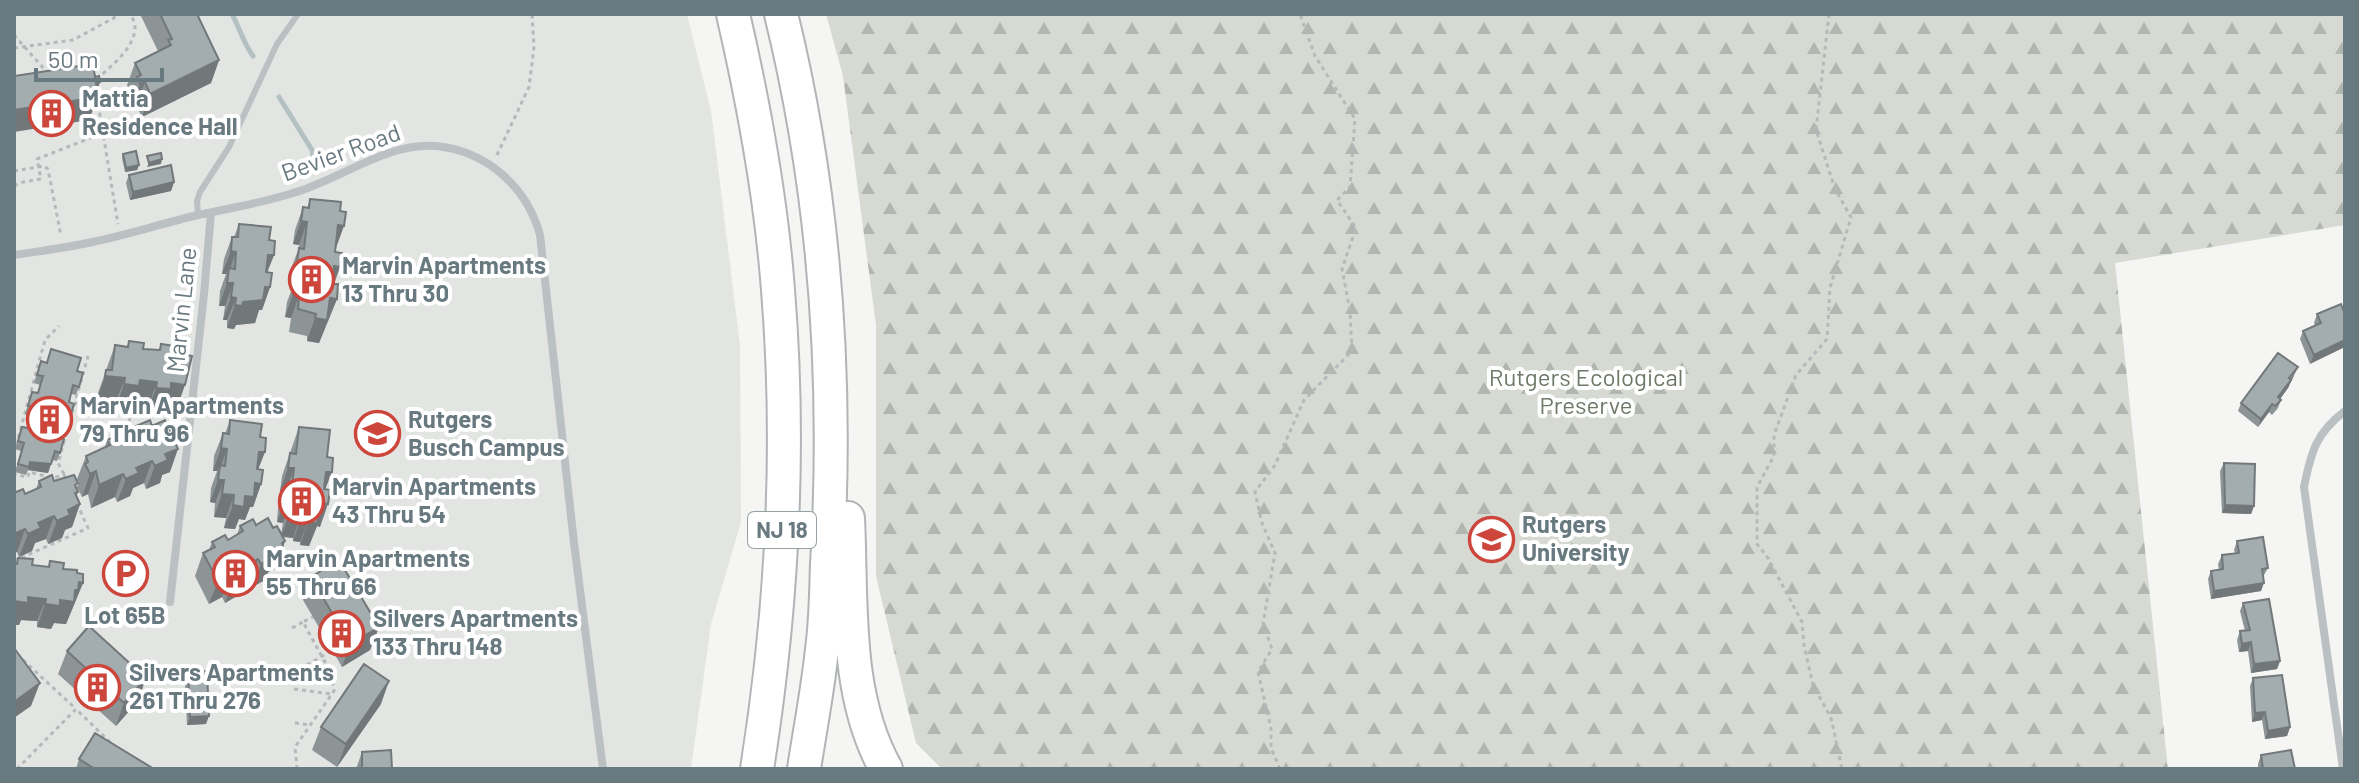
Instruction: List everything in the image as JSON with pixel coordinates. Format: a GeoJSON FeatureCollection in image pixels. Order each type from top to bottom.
{"type":"FeatureCollection","features":[{"type":"Feature","properties":{"kind":"highway","name":"NJ 18"},"geometry":{"type":"LineString","coordinates":[[733,14],[768,202],[778,289],[783,381],[784,472],[780,563],[757,769]]}},
{"type":"Feature","properties":{"kind":"highway","name":"NJ 18"},"geometry":{"type":"LineString","coordinates":[[781,14],[803,115],[817,207],[826,298],[833,471],[823,648],[804,769]]}},
{"type":"Feature","properties":{"kind":"highway"},"geometry":{"type":"LineString","coordinates":[[833,471],[847,503],[858,689],[864,719],[886,769]]}},
{"type":"Feature","properties":{"kind":"street","name":"Bevier Road"},"geometry":{"type":"LineString","coordinates":[[14,255],[119,236],[294,193],[382,156],[410,148],[439,146],[465,152],[491,165],[511,181],[534,216],[540,235],[603,769]]}},
{"type":"Feature","properties":{"kind":"street","name":"Marvin Lane"},"geometry":{"type":"LineString","coordinates":[[170,602],[211,213]]}},
{"type":"Feature","properties":{"kind":"street"},"geometry":{"type":"LineString","coordinates":[[2343,769],[2304,487],[2310,452],[2322,432],[2345,411]]}},
{"type":"Feature","properties":{"kind":"lane"},"geometry":{"type":"LineString","coordinates":[[198,215],[200,192],[229,147],[277,44],[298,14]]}},
{"type":"Feature","properties":{"kind":"path"},"geometry":{"type":"LineString","coordinates":[[14,48],[73,40],[121,14]]}},
{"type":"Feature","properties":{"kind":"path"},"geometry":{"type":"LineString","coordinates":[[94,81],[117,61],[128,45],[135,27],[131,14]]}},
{"type":"Feature","properties":{"kind":"path"},"geometry":{"type":"LineString","coordinates":[[491,165],[529,87],[534,47],[532,14]]}},
{"type":"Feature","properties":{"kind":"path"},"geometry":{"type":"LineString","coordinates":[[1280,769],[1271,748],[1271,728],[1258,672],[1272,649],[1263,624],[1275,553],[1262,523],[1255,492],[1275,465],[1304,400],[1352,351],[1350,311],[1342,269],[1356,228],[1337,200],[1350,187],[1355,119],[1315,56],[1300,14]]}},
{"type":"Feature","properties":{"kind":"path"},"geometry":{"type":"LineString","coordinates":[[1829,14],[1816,130],[1835,189],[1851,217],[1830,288],[1827,339],[1796,375],[1774,435],[1774,456],[1757,487],[1757,544],[1768,558],[1802,622],[1813,685],[1831,718],[1842,769]]}},
{"type":"Feature","properties":{"kind":"path"},"geometry":{"type":"LineString","coordinates":[[14,35],[49,76]]}},
{"type":"Feature","properties":{"kind":"path"},"geometry":{"type":"LineString","coordinates":[[96,94],[119,236]]}},
{"type":"Feature","properties":{"kind":"path"},"geometry":{"type":"LineString","coordinates":[[14,186],[41,179],[37,159],[103,133]]}},
{"type":"Feature","properties":{"kind":"path"},"geometry":{"type":"LineString","coordinates":[[14,171],[46,166],[59,226]]}},
{"type":"Feature","properties":{"kind":"path"},"geometry":{"type":"LineString","coordinates":[[14,453],[45,340],[59,326]]}},
{"type":"Feature","properties":{"kind":"path"},"geometry":{"type":"LineString","coordinates":[[69,486],[58,463],[88,356]]}},
{"type":"Feature","properties":{"kind":"path"},"geometry":{"type":"LineString","coordinates":[[75,403],[191,417]]}},
{"type":"Feature","properties":{"kind":"path"},"geometry":{"type":"LineString","coordinates":[[125,450],[131,410]]}},
{"type":"Feature","properties":{"kind":"path"},"geometry":{"type":"LineString","coordinates":[[14,472],[28,477],[29,472],[52,478],[64,475]]}},
{"type":"Feature","properties":{"kind":"path"},"geometry":{"type":"LineString","coordinates":[[66,480],[78,474]]}},
{"type":"Feature","properties":{"kind":"path"},"geometry":{"type":"LineString","coordinates":[[14,561],[88,528],[75,500]]}},
{"type":"Feature","properties":{"kind":"path"},"geometry":{"type":"LineString","coordinates":[[292,628],[313,617]]}},
{"type":"Feature","properties":{"kind":"path"},"geometry":{"type":"LineString","coordinates":[[297,769],[295,747],[332,694],[331,673],[303,622]]}},
{"type":"Feature","properties":{"kind":"path"},"geometry":{"type":"LineString","coordinates":[[293,673],[333,650]]}},
{"type":"Feature","properties":{"kind":"path"},"geometry":{"type":"LineString","coordinates":[[14,652],[117,749]]}},
{"type":"Feature","properties":{"kind":"path"},"geometry":{"type":"LineString","coordinates":[[294,689],[332,694]]}},
{"type":"Feature","properties":{"kind":"path"},"geometry":{"type":"LineString","coordinates":[[17,769],[76,709]]}},
{"type":"Feature","properties":{"kind":"path"},"geometry":{"type":"LineString","coordinates":[[295,723],[311,725]]}},
{"type":"Feature","properties":{"kind":"shaded area","name":"Rutgers Busch Campus"},"geometry":{"type":"Polygon","coordinates":[[[14,14],[687,14],[711,111],[740,345],[741,522],[711,624],[691,769],[14,769],[14,14]]]}},
{"type":"Feature","properties":{"kind":"green space","name":"Rutgers Ecological Preserve"},"geometry":{"type":"Polygon","coordinates":[[[826,14],[2345,14],[2345,225],[2115,263],[2168,769],[942,769],[916,743],[876,576],[876,325],[843,76],[826,14]]]}},
{"type":"Feature","properties":{"kind":"building"},"geometry":{"type":"Polygon","coordinates":[[[160,14],[197,14],[219,60],[150,94],[145,82],[140,84],[137,77],[141,75],[135,63],[171,45],[168,40],[172,39],[160,14]]]}},
{"type":"Feature","properties":{"kind":"building"},"geometry":{"type":"Polygon","coordinates":[[[93,64],[95,77],[99,76],[100,82],[96,83],[98,97],[14,110],[14,76],[93,64]]]}},
{"type":"Feature","properties":{"kind":"building"},"geometry":{"type":"Polygon","coordinates":[[[136,151],[139,165],[126,168],[123,154],[136,151]]]}},
{"type":"Feature","properties":{"kind":"building"},"geometry":{"type":"Polygon","coordinates":[[[161,153],[162,159],[149,163],[147,156],[161,153]]]}},
{"type":"Feature","properties":{"kind":"building"},"geometry":{"type":"Polygon","coordinates":[[[171,165],[174,182],[133,192],[129,175],[171,165]]]}},
{"type":"Feature","properties":{"kind":"building","name":"Marvin Apartments 13 Thru 30"},"geometry":{"type":"Polygon","coordinates":[[[310,199],[341,202],[340,211],[346,212],[344,226],[338,225],[335,252],[342,253],[340,267],[334,266],[332,284],[338,284],[337,299],[330,298],[327,320],[298,309],[299,295],[293,294],[295,280],[301,280],[303,263],[297,262],[299,248],[304,249],[307,222],[301,221],[303,207],[309,208],[310,199]]]}},
{"type":"Feature","properties":{"kind":"building"},"geometry":{"type":"Polygon","coordinates":[[[239,224],[271,227],[269,240],[275,241],[274,255],[268,255],[266,272],[272,273],[270,287],[265,287],[263,300],[243,302],[242,306],[235,305],[236,298],[231,297],[233,283],[227,283],[229,268],[235,269],[236,252],[231,251],[232,237],[238,237],[239,224]]]}},
{"type":"Feature","properties":{"kind":"building"},"geometry":{"type":"Polygon","coordinates":[[[2341,304],[2345,314],[2345,340],[2314,355],[2303,331],[2321,323],[2317,314],[2341,304]]]}},
{"type":"Feature","properties":{"kind":"building"},"geometry":{"type":"Polygon","coordinates":[[[129,341],[144,343],[143,349],[160,350],[161,344],[175,346],[175,352],[192,356],[185,385],[171,383],[171,389],[156,388],[157,382],[140,380],[139,386],[124,384],[125,378],[105,376],[106,370],[112,370],[115,345],[128,347],[129,341]]]}},
{"type":"Feature","properties":{"kind":"building","name":"Marvin Apartments 79 Thru 96"},"geometry":{"type":"Polygon","coordinates":[[[51,349],[81,358],[77,371],[83,373],[79,387],[73,385],[69,402],[74,404],[70,418],[64,416],[59,437],[64,439],[60,453],[55,451],[51,464],[30,462],[29,467],[18,464],[24,443],[18,441],[22,427],[28,428],[34,407],[28,406],[32,392],[38,393],[43,376],[37,375],[41,361],[47,363],[51,349]]]}},
{"type":"Feature","properties":{"kind":"building"},"geometry":{"type":"Polygon","coordinates":[[[2278,353],[2298,367],[2278,397],[2281,400],[2275,406],[2272,404],[2261,419],[2241,403],[2278,353]]]}},
{"type":"Feature","properties":{"kind":"building"},"geometry":{"type":"Polygon","coordinates":[[[150,420],[152,426],[165,420],[178,449],[165,454],[168,460],[155,466],[152,461],[136,468],[139,473],[126,479],[123,474],[99,485],[96,471],[90,474],[85,464],[88,462],[86,456],[110,445],[107,440],[121,434],[123,439],[139,432],[136,426],[150,420]]]}},
{"type":"Feature","properties":{"kind":"building"},"geometry":{"type":"Polygon","coordinates":[[[230,420],[262,424],[260,437],[266,438],[265,452],[259,452],[257,469],[263,470],[261,484],[255,483],[254,497],[245,496],[244,507],[233,505],[234,495],[222,494],[224,480],[218,480],[220,465],[225,466],[227,449],[221,448],[223,433],[229,434],[230,420]]]}},
{"type":"Feature","properties":{"kind":"building","name":"Marvin Apartments 43 Thru 54"},"geometry":{"type":"Polygon","coordinates":[[[299,427],[330,430],[327,457],[333,458],[332,472],[326,472],[324,489],[330,490],[328,504],[322,503],[321,517],[318,517],[317,523],[308,522],[309,519],[301,518],[301,515],[289,514],[291,500],[285,500],[287,485],[292,485],[294,468],[288,468],[290,453],[296,454],[299,427]]]}},
{"type":"Feature","properties":{"kind":"building"},"geometry":{"type":"Polygon","coordinates":[[[2224,463],[2255,464],[2254,506],[2225,505],[2224,463]]]}},
{"type":"Feature","properties":{"kind":"building"},"geometry":{"type":"Polygon","coordinates":[[[52,475],[54,481],[74,475],[78,483],[75,485],[78,492],[75,493],[80,504],[68,510],[70,515],[57,521],[54,516],[38,523],[41,528],[28,534],[25,529],[14,534],[14,493],[23,489],[25,494],[41,487],[39,481],[52,475]]]}},
{"type":"Feature","properties":{"kind":"building"},"geometry":{"type":"Polygon","coordinates":[[[268,518],[273,528],[277,526],[285,541],[283,546],[271,553],[274,558],[261,564],[258,559],[243,568],[245,573],[233,580],[230,575],[218,581],[203,553],[215,547],[212,542],[225,535],[228,540],[243,531],[240,526],[253,519],[256,525],[268,518]]]}},
{"type":"Feature","properties":{"kind":"building"},"geometry":{"type":"Polygon","coordinates":[[[2263,537],[2268,568],[2262,569],[2264,583],[2214,591],[2211,571],[2223,569],[2222,555],[2239,553],[2237,541],[2263,537]]]}},
{"type":"Feature","properties":{"kind":"building"},"geometry":{"type":"Polygon","coordinates":[[[18,558],[33,559],[32,565],[49,567],[50,561],[64,563],[63,569],[77,570],[77,573],[83,574],[83,583],[79,582],[78,590],[75,590],[74,602],[60,600],[60,606],[45,604],[46,599],[28,597],[28,603],[14,601],[14,563],[17,564],[18,558]]]}},
{"type":"Feature","properties":{"kind":"building"},"geometry":{"type":"Polygon","coordinates":[[[339,560],[379,627],[350,644],[311,577],[339,560]]]}},
{"type":"Feature","properties":{"kind":"building"},"geometry":{"type":"Polygon","coordinates":[[[2269,599],[2280,661],[2254,664],[2251,642],[2242,644],[2240,631],[2250,630],[2243,603],[2269,599]]]}},
{"type":"Feature","properties":{"kind":"building"},"geometry":{"type":"Polygon","coordinates":[[[89,626],[146,678],[124,703],[67,651],[89,626]]]}},
{"type":"Feature","properties":{"kind":"building"},"geometry":{"type":"Polygon","coordinates":[[[14,648],[40,683],[14,702],[14,648]]]}},
{"type":"Feature","properties":{"kind":"building"},"geometry":{"type":"Polygon","coordinates":[[[364,664],[389,681],[346,744],[321,727],[364,664]]]}},
{"type":"Feature","properties":{"kind":"building"},"geometry":{"type":"Polygon","coordinates":[[[207,671],[209,716],[190,717],[188,672],[207,671]]]}},
{"type":"Feature","properties":{"kind":"building"},"geometry":{"type":"Polygon","coordinates":[[[2282,675],[2290,727],[2268,731],[2265,712],[2255,713],[2253,678],[2282,675]]]}},
{"type":"Feature","properties":{"kind":"building"},"geometry":{"type":"Polygon","coordinates":[[[95,733],[154,769],[95,769],[79,759],[95,733]]]}},
{"type":"Feature","properties":{"kind":"building"},"geometry":{"type":"Polygon","coordinates":[[[391,750],[392,769],[362,769],[362,752],[391,750]]]}},
{"type":"Feature","properties":{"kind":"building"},"geometry":{"type":"Polygon","coordinates":[[[2291,750],[2295,769],[2263,769],[2261,755],[2291,750]]]}},
{"type":"Feature","properties":{"kind":"waterway"},"geometry":{"type":"LineString","coordinates":[[232,14],[253,56]]}},
{"type":"Feature","properties":{"kind":"waterway"},"geometry":{"type":"LineString","coordinates":[[279,97],[312,150],[315,168]]}},
{"type":"Feature","properties":{"kind":"place","name":"Mattia Residence Hall"},"geometry":{"type":"Point","coordinates":[51,113]}},
{"type":"Feature","properties":{"kind":"place","name":"Marvin Apartments 13 Thru 30"},"geometry":{"type":"Point","coordinates":[311,280]}},
{"type":"Feature","properties":{"kind":"place","name":"Marvin Apartments 79 Thru 96"},"geometry":{"type":"Point","coordinates":[49,420]}},
{"type":"Feature","properties":{"kind":"place","name":"Rutgers Busch Campus"},"geometry":{"type":"Point","coordinates":[377,434]}},
{"type":"Feature","properties":{"kind":"place","name":"Marvin Apartments 43 Thru 54"},"geometry":{"type":"Point","coordinates":[301,501]}},
{"type":"Feature","properties":{"kind":"place","name":"Rutgers University"},"geometry":{"type":"Point","coordinates":[1491,539]}},
{"type":"Feature","properties":{"kind":"place","name":"Marvin Apartments 55 Thru 66"},"geometry":{"type":"Point","coordinates":[235,573]}},
{"type":"Feature","properties":{"kind":"place","name":"Lot 65B"},"geometry":{"type":"Point","coordinates":[125,574]}},
{"type":"Feature","properties":{"kind":"place","name":"Silvers Apartments 133 Thru 148"},"geometry":{"type":"Point","coordinates":[342,633]}},
{"type":"Feature","properties":{"kind":"place","name":"Silvers Apartments 261 Thru 276"},"geometry":{"type":"Point","coordinates":[98,687]}}]}
